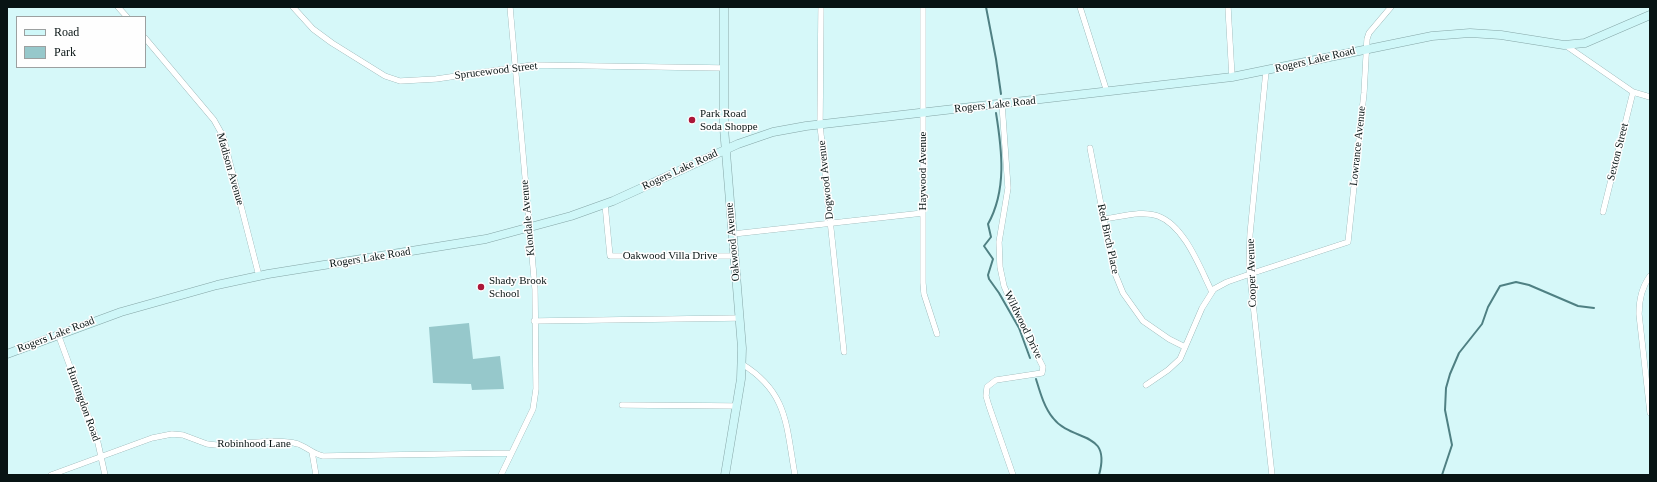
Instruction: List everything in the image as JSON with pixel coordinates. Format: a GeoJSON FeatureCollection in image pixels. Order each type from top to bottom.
{"type":"FeatureCollection","features":[{"type":"Feature","properties":{"kind":"main road","name":"Oakwood Avenue"},"geometry":{"type":"LineString","coordinates":[[724,7],[726,149],[740,318],[742,364],[737,406],[725,475]]}},
{"type":"Feature","properties":{"kind":"main road","name":"Rogers Lake Road"},"geometry":{"type":"LineString","coordinates":[[7,354],[58,334],[157,301],[259,276],[486,238],[571,216],[605,204],[726,149],[773,132],[820,124],[1232,77],[1266,71],[1367,48],[1432,36],[1470,33],[1501,35],[1564,45],[1585,43],[1650,15]]}},
{"type":"Feature","properties":{"kind":"street"},"geometry":{"type":"LineString","coordinates":[[118,7],[126,16]]}},
{"type":"Feature","properties":{"kind":"street","name":"Sprucewood Street"},"geometry":{"type":"LineString","coordinates":[[293,7],[313,29],[332,43],[361,62],[392,79],[420,80],[514,66],[603,65],[724,68]]}},
{"type":"Feature","properties":{"kind":"street","name":"Klondale Avenue"},"geometry":{"type":"LineString","coordinates":[[501,475],[533,409],[536,389],[534,321],[535,289],[528,228],[510,7]]}},
{"type":"Feature","properties":{"kind":"street","name":"Dogwood Avenue"},"geometry":{"type":"LineString","coordinates":[[821,7],[820,124],[844,352]]}},
{"type":"Feature","properties":{"kind":"street","name":"Haywood Avenue"},"geometry":{"type":"LineString","coordinates":[[922,7],[923,283],[924,294],[937,334]]}},
{"type":"Feature","properties":{"kind":"street"},"geometry":{"type":"LineString","coordinates":[[1080,7],[1107,92]]}},
{"type":"Feature","properties":{"kind":"street"},"geometry":{"type":"LineString","coordinates":[[1228,7],[1232,77]]}},
{"type":"Feature","properties":{"kind":"street","name":"Rogers Lake Road"},"geometry":{"type":"LineString","coordinates":[[1367,48],[1369,33],[1391,7]]}},
{"type":"Feature","properties":{"kind":"street","name":"Madison Avenue"},"geometry":{"type":"LineString","coordinates":[[146,39],[214,120],[222,136],[259,276]]}},
{"type":"Feature","properties":{"kind":"street"},"geometry":{"type":"LineString","coordinates":[[1564,45],[1633,92],[1650,97]]}},
{"type":"Feature","properties":{"kind":"street","name":"Lowrance Avenue"},"geometry":{"type":"LineString","coordinates":[[1250,274],[1348,242],[1364,93],[1367,48]]}},
{"type":"Feature","properties":{"kind":"street","name":"Cooper Avenue"},"geometry":{"type":"LineString","coordinates":[[1266,71],[1250,234],[1250,274],[1272,475]]}},
{"type":"Feature","properties":{"kind":"street","name":"Sexton Street"},"geometry":{"type":"LineString","coordinates":[[1603,212],[1633,92]]}},
{"type":"Feature","properties":{"kind":"street","name":"Wildwood Drive"},"geometry":{"type":"LineString","coordinates":[[1002,104],[1008,188],[999,242],[1000,267],[1004,286],[1014,310],[1043,367],[1042,373],[996,380],[987,388],[986,396],[1013,475]]}},
{"type":"Feature","properties":{"kind":"street","name":"Red Birch Place"},"geometry":{"type":"LineString","coordinates":[[1090,148],[1114,271],[1123,293],[1143,321],[1169,339],[1185,347]]}},
{"type":"Feature","properties":{"kind":"street","name":"Oakwood Villa Drive"},"geometry":{"type":"LineString","coordinates":[[605,204],[610,256],[734,256]]}},
{"type":"Feature","properties":{"kind":"street"},"geometry":{"type":"LineString","coordinates":[[733,234],[923,213]]}},
{"type":"Feature","properties":{"kind":"street"},"geometry":{"type":"LineString","coordinates":[[1104,219],[1141,214],[1158,215],[1171,223],[1182,235],[1212,292]]}},
{"type":"Feature","properties":{"kind":"street"},"geometry":{"type":"LineString","coordinates":[[1146,385],[1168,370],[1180,359],[1202,308],[1212,292],[1227,282],[1250,274]]}},
{"type":"Feature","properties":{"kind":"street"},"geometry":{"type":"LineString","coordinates":[[1650,276],[1642,290],[1639,303],[1650,413]]}},
{"type":"Feature","properties":{"kind":"street"},"geometry":{"type":"LineString","coordinates":[[534,321],[740,318]]}},
{"type":"Feature","properties":{"kind":"street","name":"Huntingdon Road"},"geometry":{"type":"LineString","coordinates":[[58,334],[101,456],[105,475]]}},
{"type":"Feature","properties":{"kind":"street"},"geometry":{"type":"LineString","coordinates":[[742,364],[763,380],[779,400],[785,420],[795,475]]}},
{"type":"Feature","properties":{"kind":"street"},"geometry":{"type":"LineString","coordinates":[[622,405],[737,406]]}},
{"type":"Feature","properties":{"kind":"street","name":"Robinhood Lane"},"geometry":{"type":"LineString","coordinates":[[51,475],[152,438],[172,434],[183,435],[207,444],[216,445],[282,442],[297,444],[323,456],[511,454]]}},
{"type":"Feature","properties":{"kind":"street"},"geometry":{"type":"LineString","coordinates":[[312,452],[316,475]]}},
{"type":"Feature","properties":{"kind":"green space"},"geometry":{"type":"Polygon","coordinates":[[[469,323],[473,359],[500,356],[504,389],[472,390],[471,384],[433,383],[429,327],[469,323]]]}},
{"type":"Feature","properties":{"kind":"waterway"},"geometry":{"type":"LineString","coordinates":[[986,7],[1001,94]]}},
{"type":"Feature","properties":{"kind":"waterway"},"geometry":{"type":"LineString","coordinates":[[996,113],[1000,141],[1001,170],[998,198],[988,224],[991,237],[984,246],[993,259],[988,275],[1019,328],[1030,358]]}},
{"type":"Feature","properties":{"kind":"waterway"},"geometry":{"type":"LineString","coordinates":[[1442,475],[1452,445],[1445,410],[1446,388],[1450,374],[1459,353],[1482,324],[1488,307],[1500,286],[1516,282],[1529,285],[1578,306],[1594,308]]}},
{"type":"Feature","properties":{"kind":"waterway"},"geometry":{"type":"LineString","coordinates":[[1036,379],[1045,404],[1053,418],[1061,426],[1095,443],[1100,450],[1102,460],[1099,475]]}},
{"type":"Feature","properties":{"kind":"place","name":"Park Road Soda Shoppe"},"geometry":{"type":"Point","coordinates":[692,120]}},
{"type":"Feature","properties":{"kind":"place","name":"Shady Brook School"},"geometry":{"type":"Point","coordinates":[481,287]}}]}
